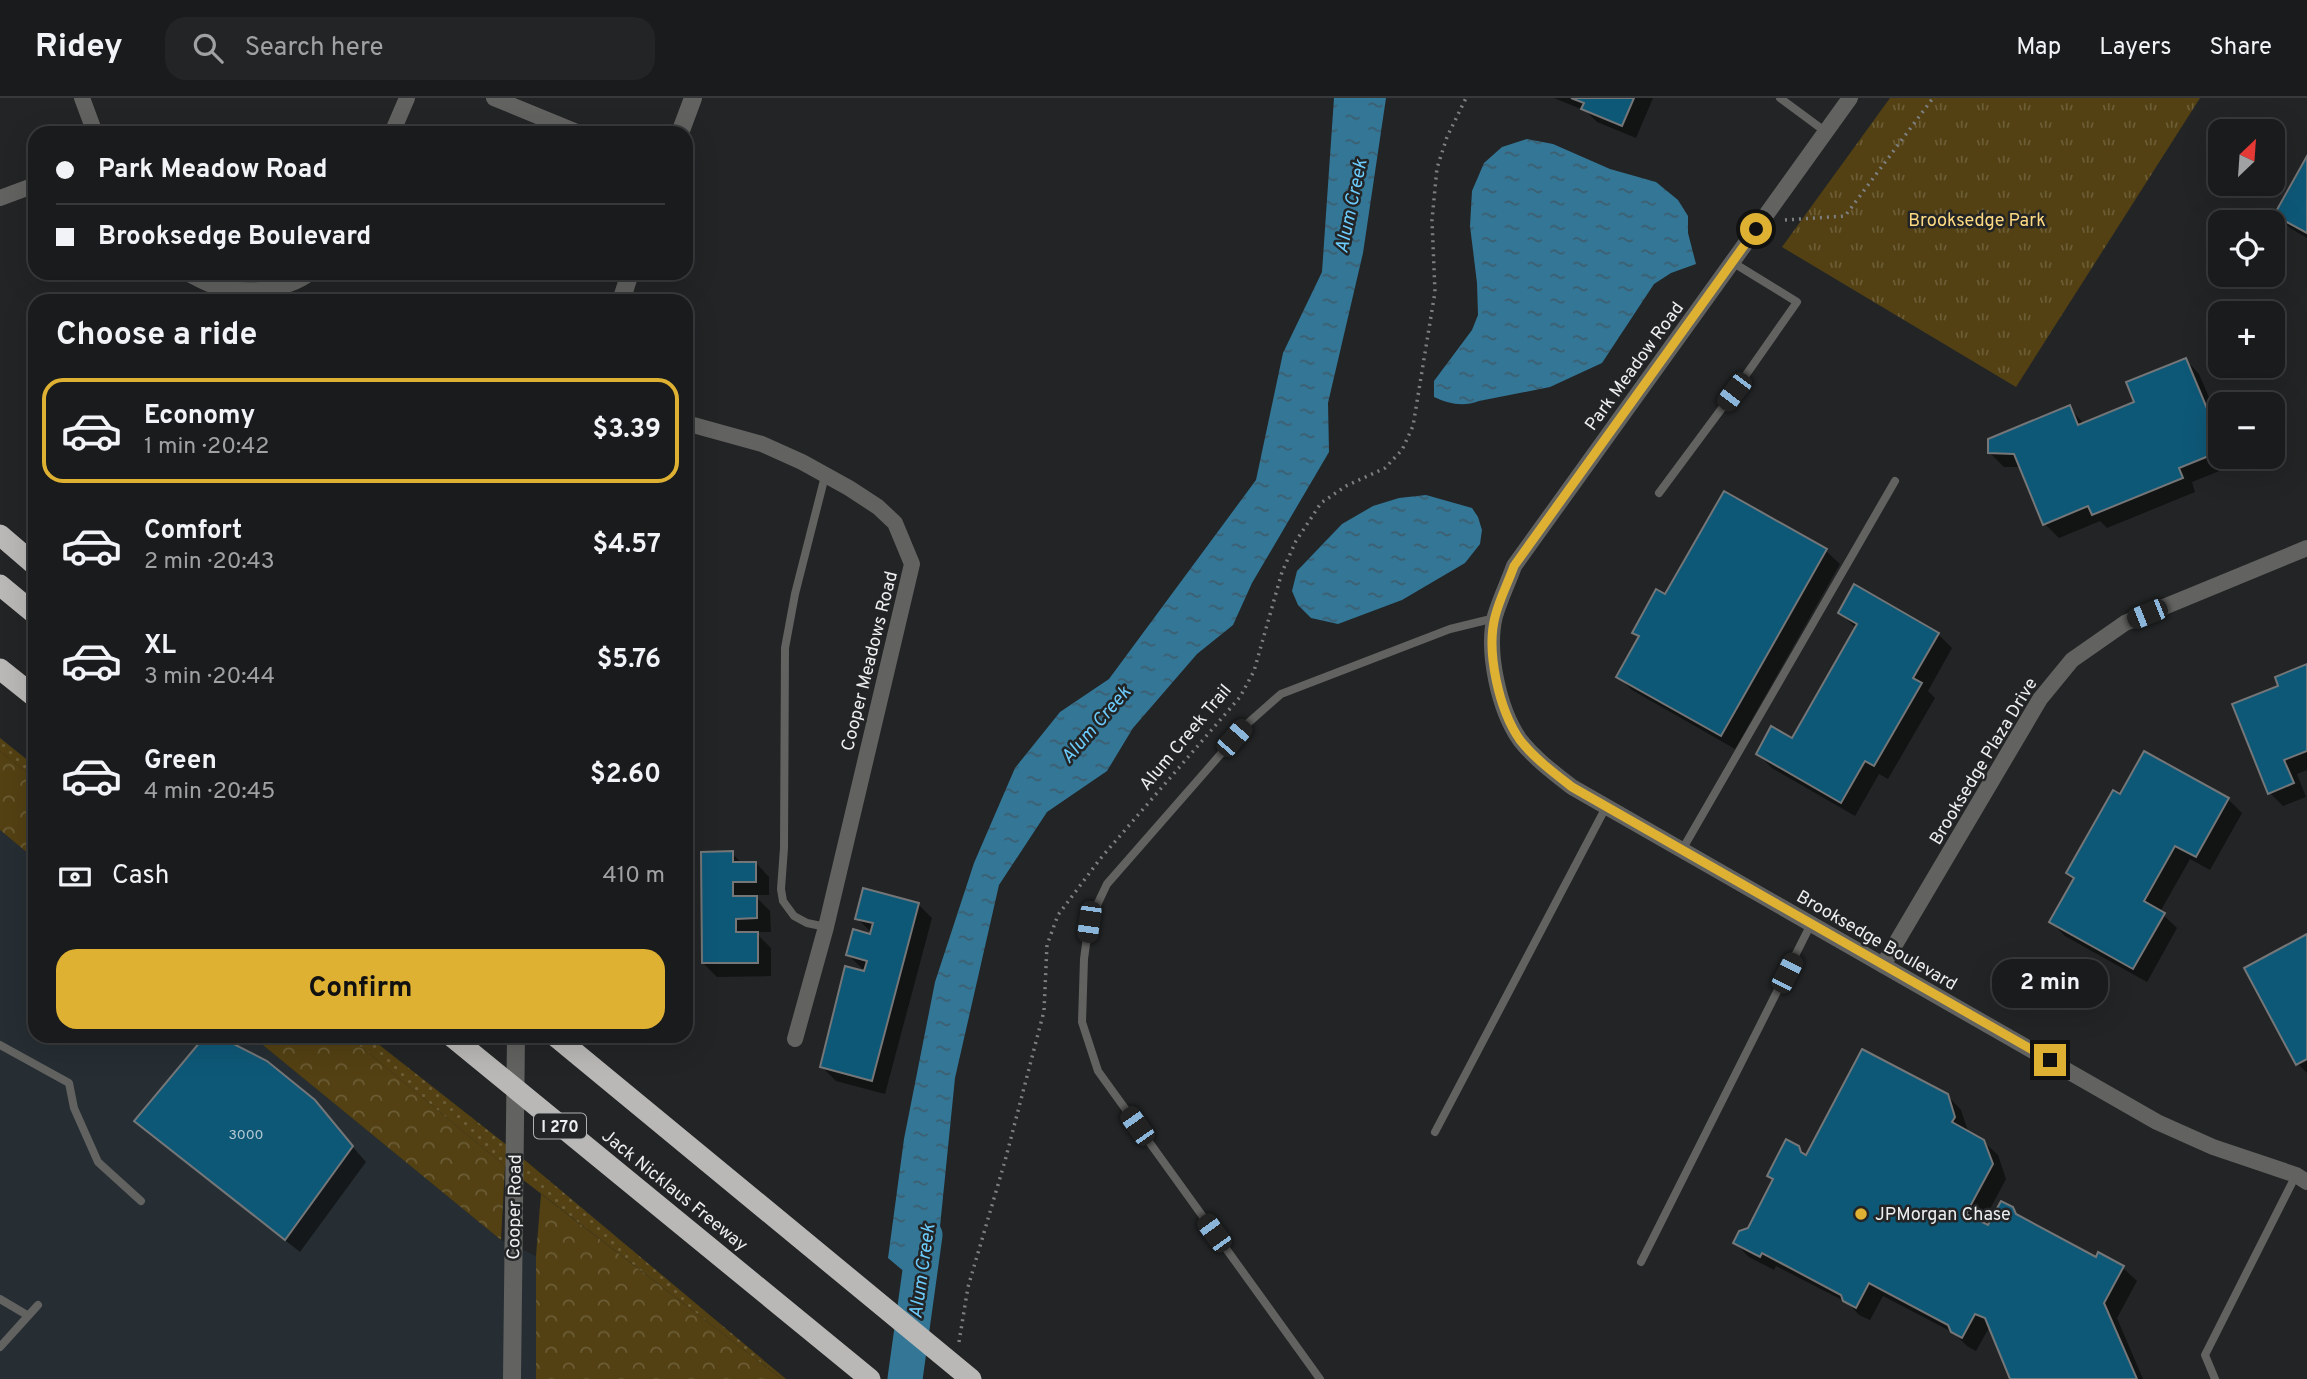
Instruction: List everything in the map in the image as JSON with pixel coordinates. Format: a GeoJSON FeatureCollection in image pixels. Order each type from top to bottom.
{"type":"FeatureCollection","features":[{"type":"Feature","properties":{"kind":"highway"},"geometry":{"type":"LineString","coordinates":[[0,535],[28,559]]}},
{"type":"Feature","properties":{"kind":"highway"},"geometry":{"type":"LineString","coordinates":[[0,585],[28,608]]}},
{"type":"Feature","properties":{"kind":"highway"},"geometry":{"type":"LineString","coordinates":[[0,669],[28,691]]}},
{"type":"Feature","properties":{"kind":"highway"},"geometry":{"type":"LineString","coordinates":[[0,678],[28,697]]}},
{"type":"Feature","properties":{"kind":"highway","name":"Jack Nicklaus Freeway"},"geometry":{"type":"LineString","coordinates":[[460,1043],[870,1379]]}},
{"type":"Feature","properties":{"kind":"highway"},"geometry":{"type":"LineString","coordinates":[[563,1043],[971,1379]]}},
{"type":"Feature","properties":{"kind":"street"},"geometry":{"type":"LineString","coordinates":[[82,98],[92,126]]}},
{"type":"Feature","properties":{"kind":"street"},"geometry":{"type":"LineString","coordinates":[[395,126],[407,98]]}},
{"type":"Feature","properties":{"kind":"street"},"geometry":{"type":"LineString","coordinates":[[494,98],[562,126]]}},
{"type":"Feature","properties":{"kind":"street"},"geometry":{"type":"LineString","coordinates":[[683,126],[693,98]]}},
{"type":"Feature","properties":{"kind":"street","name":"Park Meadow Road"},"geometry":{"type":"LineString","coordinates":[[1493,673],[1495,618],[1514,566],[1850,98]]}},
{"type":"Feature","properties":{"kind":"street"},"geometry":{"type":"LineString","coordinates":[[0,198],[28,188]]}},
{"type":"Feature","properties":{"kind":"street"},"geometry":{"type":"LineString","coordinates":[[196,280],[214,294],[258,291],[300,280]]}},
{"type":"Feature","properties":{"kind":"street","name":"Cooper Meadows Road"},"geometry":{"type":"LineString","coordinates":[[693,425],[761,444],[803,462],[878,506],[895,523],[912,564],[826,927],[795,1039]]}},
{"type":"Feature","properties":{"kind":"street","name":"Brooksedge Plaza Drive"},"geometry":{"type":"LineString","coordinates":[[1883,965],[2040,699],[2072,660],[2125,623],[2307,548]]}},
{"type":"Feature","properties":{"kind":"street","name":"Brooksedge Boulevard"},"geometry":{"type":"LineString","coordinates":[[1493,673],[1504,707],[1520,739],[1543,764],[1572,787],[2157,1122],[2213,1147],[2303,1177]]}},
{"type":"Feature","properties":{"kind":"street","name":"Cooper Road"},"geometry":{"type":"LineString","coordinates":[[512,1379],[516,1043]]}},
{"type":"Feature","properties":{"kind":"lane"},"geometry":{"type":"LineString","coordinates":[[1780,98],[1826,132]]}},
{"type":"Feature","properties":{"kind":"lane"},"geometry":{"type":"LineString","coordinates":[[1659,493],[1797,302],[1732,262]]}},
{"type":"Feature","properties":{"kind":"lane"},"geometry":{"type":"LineString","coordinates":[[825,476],[795,594],[785,648],[784,848],[781,889],[783,901],[794,916],[807,923],[826,927]]}},
{"type":"Feature","properties":{"kind":"lane"},"geometry":{"type":"LineString","coordinates":[[1682,850],[1895,481]]}},
{"type":"Feature","properties":{"kind":"lane"},"geometry":{"type":"LineString","coordinates":[[1320,1379],[1098,1070],[1082,1022],[1084,959],[1089,922],[1107,884],[1247,723],[1281,694],[1450,629],[1495,618]]}},
{"type":"Feature","properties":{"kind":"lane"},"geometry":{"type":"LineString","coordinates":[[1435,1132],[1606,807]]}},
{"type":"Feature","properties":{"kind":"lane"},"geometry":{"type":"LineString","coordinates":[[1641,1262],[1811,924]]}},
{"type":"Feature","properties":{"kind":"lane"},"geometry":{"type":"LineString","coordinates":[[0,1045],[69,1083],[74,1108],[98,1162],[141,1201]]}},
{"type":"Feature","properties":{"kind":"lane"},"geometry":{"type":"LineString","coordinates":[[2215,1379],[2205,1355],[2303,1177]]}},
{"type":"Feature","properties":{"kind":"lane"},"geometry":{"type":"LineString","coordinates":[[0,1299],[27,1315]]}},
{"type":"Feature","properties":{"kind":"lane"},"geometry":{"type":"LineString","coordinates":[[0,1347],[38,1305]]}},
{"type":"Feature","properties":{"kind":"path","name":"Alum Creek Trail"},"geometry":{"type":"LineString","coordinates":[[957,1353],[968,1287],[1006,1161],[1044,1011],[1047,945],[1058,915],[1100,859],[1240,697],[1254,671],[1282,572],[1296,541],[1321,503],[1346,486],[1385,468],[1402,450],[1413,426],[1435,292],[1432,220],[1437,168],[1447,137],[1466,98]]}},
{"type":"Feature","properties":{"kind":"path"},"geometry":{"type":"LineString","coordinates":[[1778,229],[1786,219],[1845,216],[1933,98]]}},
{"type":"Feature","properties":{"kind":"shaded area"},"geometry":{"type":"Polygon","coordinates":[[[0,830],[28,853],[28,1043],[261,1043],[501,1240],[536,1256],[536,1379],[0,1379],[0,830]]]}},
{"type":"Feature","properties":{"kind":"green space","name":"Brooksedge Park"},"geometry":{"type":"Polygon","coordinates":[[[1890,98],[2200,98],[2016,387],[1782,247],[1890,98]]]}},
{"type":"Feature","properties":{"kind":"green space"},"geometry":{"type":"Polygon","coordinates":[[[0,738],[28,760],[28,773],[0,751],[0,738]]]}},
{"type":"Feature","properties":{"kind":"green space"},"geometry":{"type":"Polygon","coordinates":[[[0,751],[28,773],[28,853],[0,830],[0,751]]]}},
{"type":"Feature","properties":{"kind":"green space"},"geometry":{"type":"Polygon","coordinates":[[[261,1043],[356,1043],[505,1166],[501,1240],[261,1043]]]}},
{"type":"Feature","properties":{"kind":"green space"},"geometry":{"type":"Polygon","coordinates":[[[356,1043],[377,1043],[508,1146],[786,1379],[782,1379],[505,1166],[356,1043]]]}},
{"type":"Feature","properties":{"kind":"green space"},"geometry":{"type":"Polygon","coordinates":[[[541,1194],[782,1379],[536,1379],[536,1256],[541,1194]]]}},
{"type":"Feature","properties":{"kind":"water"},"geometry":{"type":"Polygon","coordinates":[[[1334,98],[1386,98],[1363,253],[1328,403],[1329,452],[1252,583],[1233,625],[1197,654],[1133,728],[1107,771],[1047,812],[999,885],[955,1078],[933,1296],[888,1258],[904,1139],[935,982],[974,863],[1015,768],[1060,712],[1109,679],[1256,480],[1283,353],[1322,272],[1334,98]]]}},
{"type":"Feature","properties":{"kind":"water"},"geometry":{"type":"Polygon","coordinates":[[[1527,139],[1553,144],[1610,169],[1656,182],[1678,200],[1688,216],[1688,233],[1696,264],[1671,273],[1654,284],[1602,363],[1550,387],[1467,404],[1445,401],[1434,397],[1434,381],[1472,330],[1478,315],[1470,226],[1472,191],[1484,163],[1502,147],[1527,139]]]}},
{"type":"Feature","properties":{"kind":"water"},"geometry":{"type":"Polygon","coordinates":[[[1426,495],[1472,508],[1478,517],[1482,530],[1480,544],[1465,563],[1402,600],[1338,624],[1311,618],[1298,605],[1292,591],[1297,571],[1342,524],[1373,506],[1399,498],[1426,495]]]}},
{"type":"Feature","properties":{"kind":"building"},"geometry":{"type":"Polygon","coordinates":[[[1571,98],[1634,98],[1622,126],[1581,109],[1584,103],[1571,98]]]}},
{"type":"Feature","properties":{"kind":"building"},"geometry":{"type":"Polygon","coordinates":[[[2307,156],[2307,233],[2285,221],[2285,210],[2277,210],[2307,156]]]}},
{"type":"Feature","properties":{"kind":"building"},"geometry":{"type":"Polygon","coordinates":[[[2186,358],[2208,411],[2208,456],[2179,468],[2183,478],[2092,515],[2088,506],[2043,525],[2014,454],[1988,453],[1988,439],[2070,405],[2078,425],[2134,402],[2126,382],[2186,358]]]}},
{"type":"Feature","properties":{"kind":"building"},"geometry":{"type":"Polygon","coordinates":[[[1724,491],[1827,549],[1721,736],[1616,677],[1639,636],[1632,633],[1656,589],[1665,594],[1724,491]]]}},
{"type":"Feature","properties":{"kind":"building"},"geometry":{"type":"Polygon","coordinates":[[[1854,584],[1939,633],[1913,678],[1922,683],[1874,766],[1865,761],[1841,803],[1756,754],[1771,726],[1792,738],[1857,624],[1838,613],[1854,584]]]}},
{"type":"Feature","properties":{"kind":"building"},"geometry":{"type":"Polygon","coordinates":[[[2307,664],[2307,751],[2284,760],[2294,783],[2268,794],[2232,704],[2278,686],[2275,677],[2307,664]]]}},
{"type":"Feature","properties":{"kind":"building"},"geometry":{"type":"Polygon","coordinates":[[[2144,751],[2229,798],[2196,857],[2175,846],[2144,901],[2165,913],[2133,969],[2049,922],[2074,878],[2066,873],[2113,790],[2120,794],[2144,751]]]}},
{"type":"Feature","properties":{"kind":"building"},"geometry":{"type":"Polygon","coordinates":[[[733,851],[733,862],[756,862],[756,882],[733,882],[733,896],[757,896],[757,918],[736,919],[736,932],[758,932],[758,963],[702,963],[701,852],[733,851]]]}},
{"type":"Feature","properties":{"kind":"building"},"geometry":{"type":"Polygon","coordinates":[[[863,888],[919,903],[872,1081],[820,1067],[845,966],[864,971],[867,961],[846,955],[853,929],[870,934],[873,923],[855,919],[863,888]]]}},
{"type":"Feature","properties":{"kind":"building"},"geometry":{"type":"Polygon","coordinates":[[[2307,934],[2307,1059],[2296,1065],[2244,968],[2307,934]]]}},
{"type":"Feature","properties":{"kind":"building"},"geometry":{"type":"Polygon","coordinates":[[[199,1043],[232,1043],[267,1061],[315,1100],[353,1146],[285,1240],[134,1121],[199,1043]]]}},
{"type":"Feature","properties":{"kind":"building","name":"JPMorgan Chase"},"geometry":{"type":"Polygon","coordinates":[[[1862,1049],[1948,1094],[1955,1117],[1952,1122],[1984,1140],[1993,1164],[1966,1214],[1988,1225],[2001,1201],[2013,1207],[2016,1214],[2096,1257],[2098,1252],[2124,1266],[2104,1303],[2137,1379],[2010,1379],[1985,1318],[1975,1314],[1962,1338],[1951,1332],[1948,1325],[1869,1283],[1856,1308],[1843,1301],[1841,1295],[1762,1253],[1760,1257],[1733,1243],[1739,1231],[1748,1228],[1773,1179],[1767,1176],[1786,1139],[1799,1146],[1801,1152],[1806,1155],[1862,1049]]]}},
{"type":"Feature","properties":{"kind":"waterway","name":"Alum Creek"},"geometry":{"type":"LineString","coordinates":[[905,1379],[925,1235]]}},
{"type":"Feature","properties":{"kind":"place","name":"JPMorgan Chase"},"geometry":{"type":"Point","coordinates":[1861,1214]}},
{"type":"Feature","properties":{"kind":"route"},"geometry":{"type":"LineString","coordinates":[[1756,229],[1514,566],[1495,618],[1493,673],[1504,707],[1520,739],[1543,764],[1572,787],[2050,1060]]}}]}
